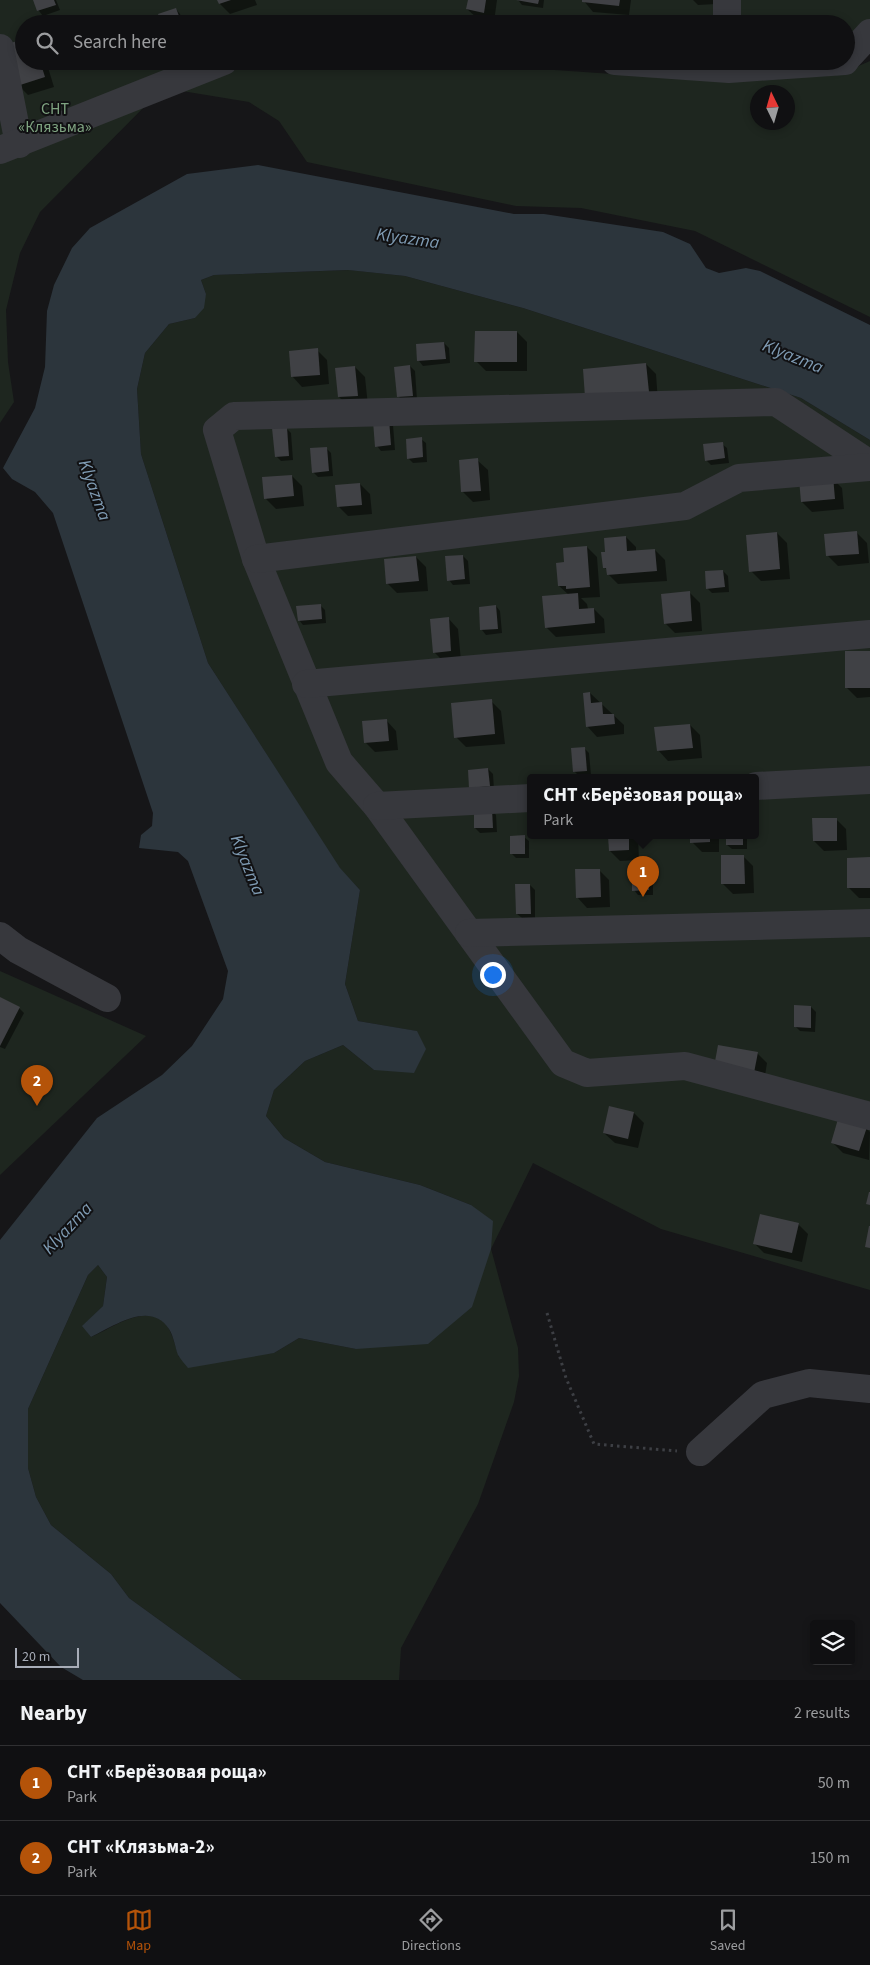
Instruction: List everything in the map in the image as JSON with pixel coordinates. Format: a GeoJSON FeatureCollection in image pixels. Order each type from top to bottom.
{"type":"FeatureCollection","features":[{"type":"Feature","properties":{"kind":"street"},"geometry":{"type":"LineString","coordinates":[[726,0],[727,15]]}},
{"type":"Feature","properties":{"kind":"street"},"geometry":{"type":"LineString","coordinates":[[855,49],[870,33]]}},
{"type":"Feature","properties":{"kind":"street"},"geometry":{"type":"LineString","coordinates":[[0,48],[9,147],[202,70]]}},
{"type":"Feature","properties":{"kind":"street"},"geometry":{"type":"LineString","coordinates":[[870,466],[776,402],[234,416],[218,430],[256,559],[339,762],[377,806],[563,1064],[587,1074],[685,1066],[870,1116]]}},
{"type":"Feature","properties":{"kind":"street"},"geometry":{"type":"LineString","coordinates":[[256,559],[685,506],[739,478],[870,466]]}},
{"type":"Feature","properties":{"kind":"street"},"geometry":{"type":"LineString","coordinates":[[306,684],[870,634]]}},
{"type":"Feature","properties":{"kind":"street"},"geometry":{"type":"LineString","coordinates":[[759,786],[870,780]]}},
{"type":"Feature","properties":{"kind":"street"},"geometry":{"type":"LineString","coordinates":[[377,806],[527,798]]}},
{"type":"Feature","properties":{"kind":"street"},"geometry":{"type":"LineString","coordinates":[[469,933],[870,923]]}},
{"type":"Feature","properties":{"kind":"street"},"geometry":{"type":"LineString","coordinates":[[0,936],[18,950],[107,998]]}},
{"type":"Feature","properties":{"kind":"street"},"geometry":{"type":"LineString","coordinates":[[700,1452],[763,1395],[809,1383],[870,1389]]}},
{"type":"Feature","properties":{"kind":"path"},"geometry":{"type":"LineString","coordinates":[[547,1313],[566,1378],[594,1444],[660,1451],[700,1452]]}},
{"type":"Feature","properties":{"kind":"green space","name":"СНТ «Клязьма»"},"geometry":{"type":"Polygon","coordinates":[[[0,0],[870,0],[870,51],[855,61],[855,15],[15,15],[15,70],[222,70],[154,97],[40,212],[20,253],[6,310],[8,362],[14,402],[0,423],[0,0]]]}},
{"type":"Feature","properties":{"kind":"green space"},"geometry":{"type":"Polygon","coordinates":[[[870,61],[870,317],[695,231],[581,208],[516,206],[307,162],[279,121],[249,102],[182,91],[235,70],[556,70],[728,82],[845,72],[855,70],[855,68],[870,61]]]}},
{"type":"Feature","properties":{"kind":"green space","name":"СНТ «Клязьма»"},"geometry":{"type":"Polygon","coordinates":[[[657,70],[796,70],[731,75],[657,70]]]}},
{"type":"Feature","properties":{"kind":"green space"},"geometry":{"type":"Polygon","coordinates":[[[349,270],[405,276],[523,308],[801,398],[870,440],[870,1290],[661,1229],[533,1163],[491,1249],[518,1348],[519,1376],[514,1402],[478,1504],[401,1648],[399,1680],[242,1680],[129,1598],[111,1574],[51,1525],[36,1497],[28,1468],[28,1409],[88,1275],[98,1265],[107,1277],[103,1306],[83,1326],[91,1337],[132,1318],[154,1316],[163,1321],[170,1331],[179,1357],[274,1353],[299,1338],[356,1349],[471,1205],[420,1185],[325,1162],[284,1138],[266,1116],[274,1090],[305,1061],[343,1045],[374,1070],[416,1031],[358,1021],[345,984],[360,890],[340,869],[208,663],[141,454],[137,389],[145,353],[169,324],[195,318],[206,294],[201,280],[214,275],[349,270]]]}},
{"type":"Feature","properties":{"kind":"green space"},"geometry":{"type":"Polygon","coordinates":[[[0,971],[146,1036],[0,1175],[0,971]]]}},
{"type":"Feature","properties":{"kind":"water","name":"Klyazma"},"geometry":{"type":"Polygon","coordinates":[[[258,165],[514,214],[544,214],[663,232],[690,244],[706,268],[719,273],[746,268],[760,271],[870,325],[870,440],[801,398],[523,308],[405,276],[348,270],[214,275],[201,280],[206,294],[204,308],[195,318],[169,324],[145,353],[137,389],[141,454],[208,663],[340,868],[360,890],[345,984],[358,1021],[417,1031],[426,1049],[414,1073],[374,1070],[343,1045],[305,1061],[274,1090],[266,1116],[284,1138],[325,1162],[420,1185],[471,1205],[493,1221],[491,1249],[472,1307],[428,1344],[356,1349],[299,1338],[274,1353],[188,1368],[178,1355],[169,1329],[152,1316],[132,1318],[91,1337],[82,1326],[103,1306],[107,1277],[98,1265],[88,1275],[28,1409],[28,1468],[36,1497],[51,1525],[111,1574],[129,1598],[242,1680],[83,1680],[61,1667],[0,1603],[0,1240],[97,1118],[162,1075],[192,1046],[223,999],[228,971],[188,861],[178,852],[139,848],[141,835],[152,826],[153,813],[53,513],[35,492],[12,479],[3,468],[35,408],[45,367],[47,311],[54,285],[72,248],[90,228],[187,174],[258,165]]]}},
{"type":"Feature","properties":{"kind":"building"},"geometry":{"type":"Polygon","coordinates":[[[33,0],[54,0],[56,5],[37,11],[33,0]]]}},
{"type":"Feature","properties":{"kind":"building"},"geometry":{"type":"Polygon","coordinates":[[[217,0],[231,0],[219,4],[217,0]]]}},
{"type":"Feature","properties":{"kind":"building"},"geometry":{"type":"Polygon","coordinates":[[[468,0],[486,0],[484,13],[466,9],[468,0]]]}},
{"type":"Feature","properties":{"kind":"building"},"geometry":{"type":"Polygon","coordinates":[[[516,0],[539,0],[538,4],[516,0]]]}},
{"type":"Feature","properties":{"kind":"building"},"geometry":{"type":"Polygon","coordinates":[[[582,0],[620,0],[619,6],[582,2],[582,0]]]}},
{"type":"Feature","properties":{"kind":"building"},"geometry":{"type":"Polygon","coordinates":[[[176,8],[179,15],[158,15],[176,8]]]}},
{"type":"Feature","properties":{"kind":"building"},"geometry":{"type":"Polygon","coordinates":[[[15,42],[15,70],[43,70],[45,77],[17,86],[4,45],[15,42]]]}},
{"type":"Feature","properties":{"kind":"building"},"geometry":{"type":"Polygon","coordinates":[[[475,331],[517,331],[517,362],[474,362],[475,331]]]}},
{"type":"Feature","properties":{"kind":"building"},"geometry":{"type":"Polygon","coordinates":[[[444,342],[446,359],[417,361],[416,344],[444,342]]]}},
{"type":"Feature","properties":{"kind":"building"},"geometry":{"type":"Polygon","coordinates":[[[318,348],[320,375],[291,377],[289,351],[318,348]]]}},
{"type":"Feature","properties":{"kind":"building"},"geometry":{"type":"Polygon","coordinates":[[[646,363],[649,392],[585,397],[583,369],[646,363]]]}},
{"type":"Feature","properties":{"kind":"building"},"geometry":{"type":"Polygon","coordinates":[[[410,365],[413,396],[397,397],[394,367],[410,365]]]}},
{"type":"Feature","properties":{"kind":"building"},"geometry":{"type":"Polygon","coordinates":[[[355,366],[358,396],[338,397],[335,368],[355,366]]]}},
{"type":"Feature","properties":{"kind":"building"},"geometry":{"type":"Polygon","coordinates":[[[389,419],[391,445],[375,447],[373,421],[389,419]]]}},
{"type":"Feature","properties":{"kind":"building"},"geometry":{"type":"Polygon","coordinates":[[[287,427],[289,456],[275,457],[272,428],[287,427]]]}},
{"type":"Feature","properties":{"kind":"building"},"geometry":{"type":"Polygon","coordinates":[[[422,437],[423,457],[407,459],[406,439],[422,437]]]}},
{"type":"Feature","properties":{"kind":"building"},"geometry":{"type":"Polygon","coordinates":[[[723,442],[725,458],[705,461],[703,444],[723,442]]]}},
{"type":"Feature","properties":{"kind":"building"},"geometry":{"type":"Polygon","coordinates":[[[327,447],[329,471],[312,473],[310,448],[327,447]]]}},
{"type":"Feature","properties":{"kind":"building"},"geometry":{"type":"Polygon","coordinates":[[[478,458],[481,491],[461,492],[459,460],[478,458]]]}},
{"type":"Feature","properties":{"kind":"building"},"geometry":{"type":"Polygon","coordinates":[[[292,475],[294,496],[264,499],[262,477],[292,475]]]}},
{"type":"Feature","properties":{"kind":"building"},"geometry":{"type":"Polygon","coordinates":[[[833,476],[835,499],[801,502],[799,479],[833,476]]]}},
{"type":"Feature","properties":{"kind":"building"},"geometry":{"type":"Polygon","coordinates":[[[360,483],[362,505],[337,507],[335,485],[360,483]]]}},
{"type":"Feature","properties":{"kind":"building"},"geometry":{"type":"Polygon","coordinates":[[[857,531],[859,554],[826,556],[824,534],[857,531]]]}},
{"type":"Feature","properties":{"kind":"building"},"geometry":{"type":"Polygon","coordinates":[[[777,532],[780,569],[749,572],[746,535],[777,532]]]}},
{"type":"Feature","properties":{"kind":"building"},"geometry":{"type":"Polygon","coordinates":[[[626,536],[627,551],[655,549],[657,571],[607,575],[606,568],[603,568],[601,552],[605,552],[604,538],[626,536]]]}},
{"type":"Feature","properties":{"kind":"building"},"geometry":{"type":"Polygon","coordinates":[[[587,546],[590,587],[566,589],[566,586],[558,586],[556,563],[564,562],[563,548],[587,546]]]}},
{"type":"Feature","properties":{"kind":"building"},"geometry":{"type":"Polygon","coordinates":[[[463,555],[465,579],[447,581],[445,556],[463,555]]]}},
{"type":"Feature","properties":{"kind":"building"},"geometry":{"type":"Polygon","coordinates":[[[416,556],[419,581],[386,584],[384,559],[416,556]]]}},
{"type":"Feature","properties":{"kind":"building"},"geometry":{"type":"Polygon","coordinates":[[[723,570],[725,587],[706,589],[705,571],[723,570]]]}},
{"type":"Feature","properties":{"kind":"building"},"geometry":{"type":"Polygon","coordinates":[[[690,591],[692,621],[664,624],[661,594],[690,591]]]}},
{"type":"Feature","properties":{"kind":"building"},"geometry":{"type":"Polygon","coordinates":[[[578,593],[579,609],[594,608],[595,623],[545,628],[542,596],[578,593]]]}},
{"type":"Feature","properties":{"kind":"building"},"geometry":{"type":"Polygon","coordinates":[[[321,604],[322,619],[298,621],[296,606],[321,604]]]}},
{"type":"Feature","properties":{"kind":"building"},"geometry":{"type":"Polygon","coordinates":[[[496,605],[498,629],[480,630],[479,607],[496,605]]]}},
{"type":"Feature","properties":{"kind":"building"},"geometry":{"type":"Polygon","coordinates":[[[449,617],[451,651],[433,653],[430,619],[449,617]]]}},
{"type":"Feature","properties":{"kind":"building"},"geometry":{"type":"Polygon","coordinates":[[[845,651],[870,651],[870,688],[845,688],[845,651]]]}},
{"type":"Feature","properties":{"kind":"building"},"geometry":{"type":"Polygon","coordinates":[[[590,692],[591,703],[602,702],[603,714],[614,714],[615,724],[586,727],[583,693],[590,692]]]}},
{"type":"Feature","properties":{"kind":"building"},"geometry":{"type":"Polygon","coordinates":[[[492,699],[495,734],[454,738],[451,703],[492,699]]]}},
{"type":"Feature","properties":{"kind":"building"},"geometry":{"type":"Polygon","coordinates":[[[387,719],[389,741],[364,743],[362,721],[387,719]]]}},
{"type":"Feature","properties":{"kind":"building"},"geometry":{"type":"Polygon","coordinates":[[[690,724],[693,748],[657,751],[654,727],[690,724]]]}},
{"type":"Feature","properties":{"kind":"building"},"geometry":{"type":"Polygon","coordinates":[[[585,747],[587,771],[573,772],[571,748],[585,747]]]}},
{"type":"Feature","properties":{"kind":"building"},"geometry":{"type":"Polygon","coordinates":[[[488,768],[490,786],[469,788],[468,770],[488,768]]]}},
{"type":"Feature","properties":{"kind":"building"},"geometry":{"type":"Polygon","coordinates":[[[492,809],[493,828],[474,828],[474,810],[492,809]]]}},
{"type":"Feature","properties":{"kind":"building"},"geometry":{"type":"Polygon","coordinates":[[[812,818],[837,818],[837,841],[813,841],[812,818]]]}},
{"type":"Feature","properties":{"kind":"building"},"geometry":{"type":"Polygon","coordinates":[[[525,835],[525,854],[510,854],[510,836],[525,835]]]}},
{"type":"Feature","properties":{"kind":"building"},"geometry":{"type":"Polygon","coordinates":[[[608,839],[629,839],[629,850],[609,851],[608,839]]]}},
{"type":"Feature","properties":{"kind":"building"},"geometry":{"type":"Polygon","coordinates":[[[690,839],[710,839],[710,842],[690,843],[690,839]]]}},
{"type":"Feature","properties":{"kind":"building"},"geometry":{"type":"Polygon","coordinates":[[[726,839],[743,839],[743,845],[726,845],[726,839]]]}},
{"type":"Feature","properties":{"kind":"building"},"geometry":{"type":"Polygon","coordinates":[[[721,855],[744,855],[745,884],[721,884],[721,855]]]}},
{"type":"Feature","properties":{"kind":"building"},"geometry":{"type":"Polygon","coordinates":[[[870,857],[870,888],[847,888],[847,858],[870,857]]]}},
{"type":"Feature","properties":{"kind":"building"},"geometry":{"type":"Polygon","coordinates":[[[648,861],[649,890],[632,891],[632,862],[648,861]]]}},
{"type":"Feature","properties":{"kind":"building"},"geometry":{"type":"Polygon","coordinates":[[[575,869],[600,869],[601,897],[576,898],[575,869]]]}},
{"type":"Feature","properties":{"kind":"building"},"geometry":{"type":"Polygon","coordinates":[[[515,884],[530,884],[531,914],[516,914],[515,884]]]}},
{"type":"Feature","properties":{"kind":"building"},"geometry":{"type":"Polygon","coordinates":[[[0,997],[20,1007],[0,1046],[0,997]]]}},
{"type":"Feature","properties":{"kind":"building"},"geometry":{"type":"Polygon","coordinates":[[[794,1005],[811,1006],[811,1028],[794,1027],[794,1005]]]}},
{"type":"Feature","properties":{"kind":"building"},"geometry":{"type":"Polygon","coordinates":[[[718,1045],[758,1052],[754,1073],[714,1067],[718,1045]]]}},
{"type":"Feature","properties":{"kind":"building"},"geometry":{"type":"Polygon","coordinates":[[[609,1106],[634,1112],[628,1139],[603,1133],[609,1106]]]}},
{"type":"Feature","properties":{"kind":"building"},"geometry":{"type":"Polygon","coordinates":[[[838,1119],[867,1127],[859,1151],[831,1143],[838,1119]]]}},
{"type":"Feature","properties":{"kind":"building"},"geometry":{"type":"Polygon","coordinates":[[[870,1192],[870,1205],[866,1204],[870,1192]]]}},
{"type":"Feature","properties":{"kind":"building"},"geometry":{"type":"Polygon","coordinates":[[[760,1214],[799,1223],[792,1253],[753,1244],[760,1214]]]}},
{"type":"Feature","properties":{"kind":"building"},"geometry":{"type":"Polygon","coordinates":[[[870,1226],[870,1248],[865,1247],[870,1226]]]}},
{"type":"Feature","properties":{"kind":"place","name":"СНТ «Берёзовая роща»"},"geometry":{"type":"Point","coordinates":[643,897]}},
{"type":"Feature","properties":{"kind":"place","name":"СНТ «Клязьма-2»"},"geometry":{"type":"Point","coordinates":[37,1106]}}]}
